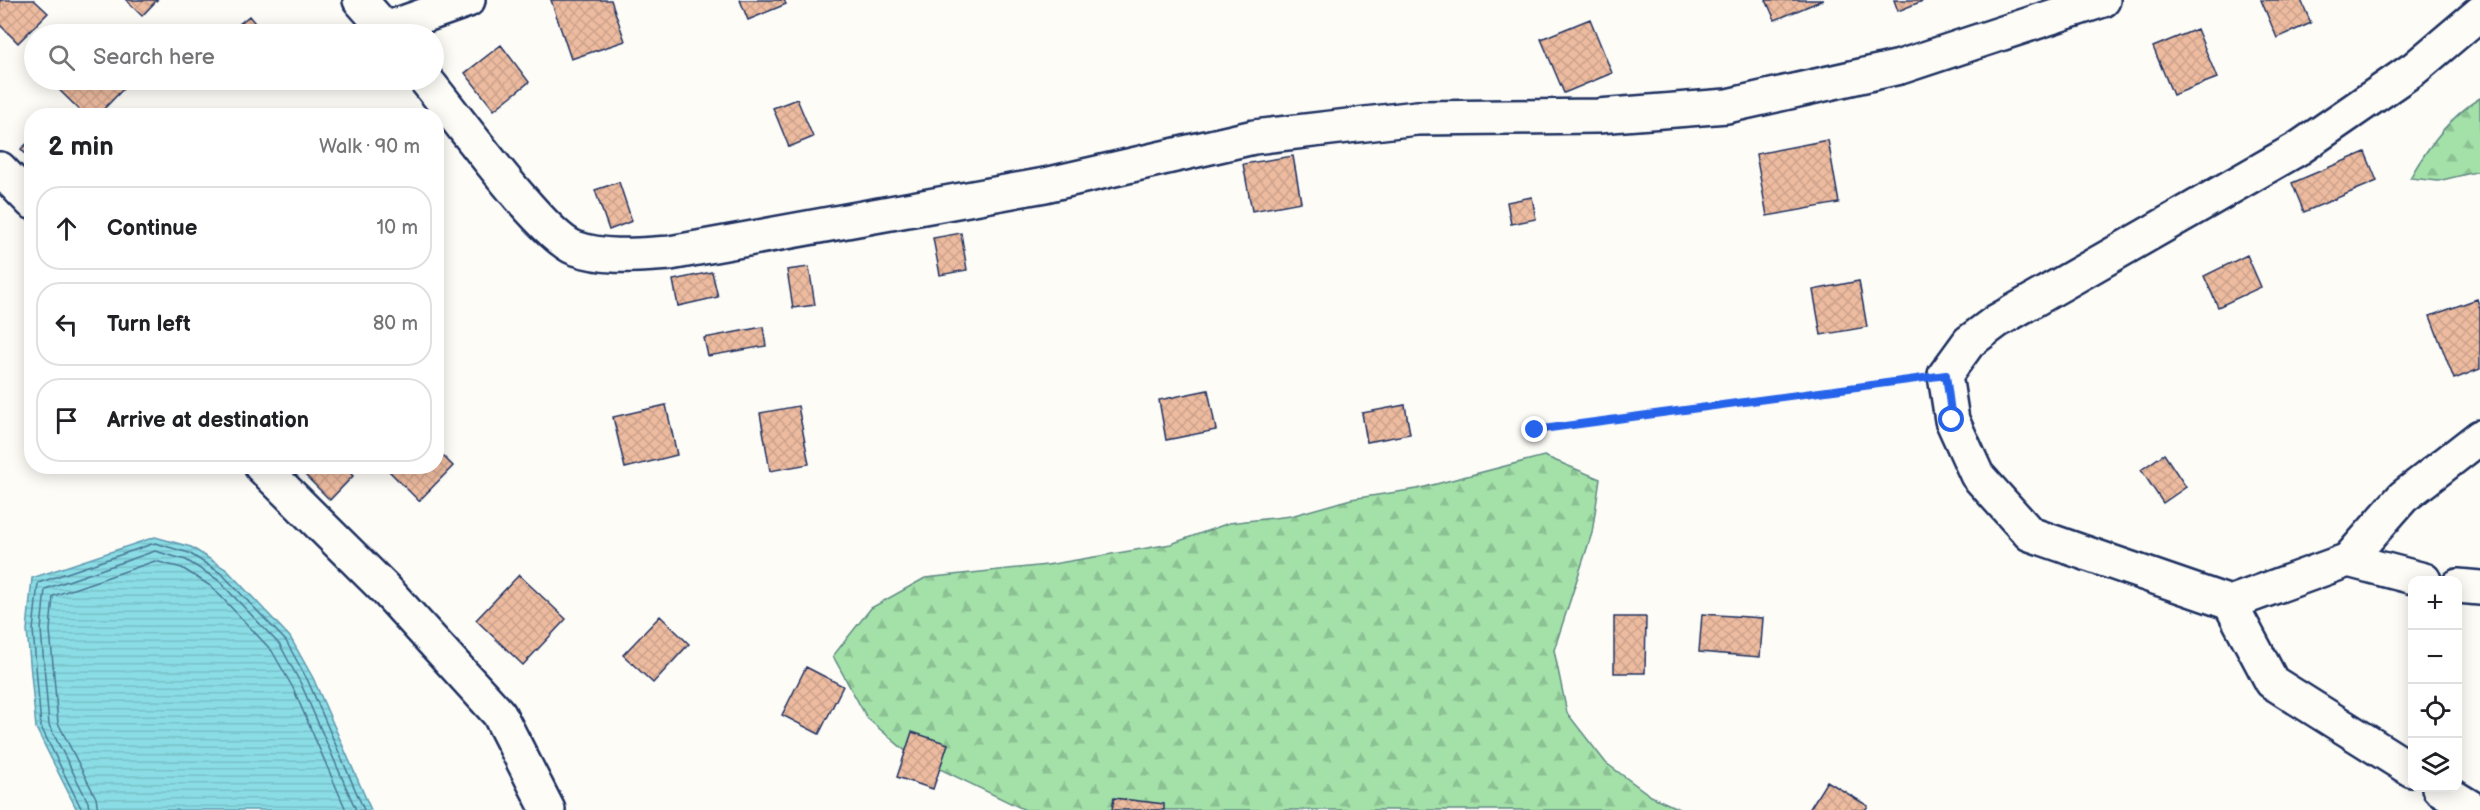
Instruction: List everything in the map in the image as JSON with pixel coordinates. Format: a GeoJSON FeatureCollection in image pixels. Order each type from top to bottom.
{"type":"FeatureCollection","features":[{"type":"Feature","properties":{"kind":"street"},"geometry":{"type":"LineString","coordinates":[[360,0],[381,24]]}},
{"type":"Feature","properties":{"kind":"street"},"geometry":{"type":"LineString","coordinates":[[408,24],[468,0]]}},
{"type":"Feature","properties":{"kind":"street"},"geometry":{"type":"LineString","coordinates":[[434,90],[534,214],[572,247],[611,256],[670,253],[1045,185],[1254,137],[1417,118],[1598,116],[1727,106],[1900,67],[2103,0]]}},
{"type":"Feature","properties":{"kind":"street"},"geometry":{"type":"LineString","coordinates":[[2480,13],[2415,68],[2299,148],[1998,321],[1969,342],[1946,375],[1952,420],[1977,475],[2030,534],[2230,603],[2348,560],[2403,496],[2480,437]]}},
{"type":"Feature","properties":{"kind":"street"},"geometry":{"type":"LineString","coordinates":[[0,169],[24,194]]}},
{"type":"Feature","properties":{"kind":"street"},"geometry":{"type":"LineString","coordinates":[[269,474],[386,590],[499,714],[548,810]]}},
{"type":"Feature","properties":{"kind":"street"},"geometry":{"type":"LineString","coordinates":[[2348,560],[2409,576]]}},
{"type":"Feature","properties":{"kind":"street"},"geometry":{"type":"LineString","coordinates":[[2462,586],[2480,588]]}},
{"type":"Feature","properties":{"kind":"street"},"geometry":{"type":"LineString","coordinates":[[2230,603],[2272,682],[2408,767]]}},
{"type":"Feature","properties":{"kind":"street"},"geometry":{"type":"LineString","coordinates":[[2446,792],[2475,810]]}},
{"type":"Feature","properties":{"kind":"path"},"geometry":{"type":"LineString","coordinates":[[1535,430],[1946,375]]}},
{"type":"Feature","properties":{"kind":"green space"},"geometry":{"type":"Polygon","coordinates":[[[2480,98],[2480,171],[2438,181],[2410,178],[2424,155],[2449,123],[2480,98]]]}},
{"type":"Feature","properties":{"kind":"green space"},"geometry":{"type":"Polygon","coordinates":[[[1544,456],[1600,479],[1592,533],[1554,650],[1567,713],[1606,763],[1651,796],[1681,810],[1025,810],[909,754],[867,718],[833,656],[871,608],[925,578],[1047,565],[1171,544],[1229,523],[1291,516],[1351,499],[1417,489],[1544,456]]]}},
{"type":"Feature","properties":{"kind":"water"},"geometry":{"type":"Polygon","coordinates":[[[155,537],[191,547],[227,570],[290,637],[313,678],[371,810],[77,810],[36,728],[27,630],[32,578],[155,537]]]}},
{"type":"Feature","properties":{"kind":"building"},"geometry":{"type":"Polygon","coordinates":[[[0,0],[34,0],[48,13],[37,24],[24,24],[24,37],[18,43],[0,25],[0,0]]]}},
{"type":"Feature","properties":{"kind":"building"},"geometry":{"type":"Polygon","coordinates":[[[126,0],[157,0],[142,16],[126,0]]]}},
{"type":"Feature","properties":{"kind":"building"},"geometry":{"type":"Polygon","coordinates":[[[551,0],[611,0],[625,41],[571,59],[551,0]]]}},
{"type":"Feature","properties":{"kind":"building"},"geometry":{"type":"Polygon","coordinates":[[[740,0],[784,0],[786,4],[748,20],[740,0]]]}},
{"type":"Feature","properties":{"kind":"building"},"geometry":{"type":"Polygon","coordinates":[[[1766,0],[1823,0],[1775,20],[1766,0]]]}},
{"type":"Feature","properties":{"kind":"building"},"geometry":{"type":"Polygon","coordinates":[[[1894,0],[1925,0],[1898,11],[1894,0]]]}},
{"type":"Feature","properties":{"kind":"building"},"geometry":{"type":"Polygon","coordinates":[[[2261,0],[2301,0],[2311,23],[2277,38],[2261,0]]]}},
{"type":"Feature","properties":{"kind":"building"},"geometry":{"type":"Polygon","coordinates":[[[249,16],[256,24],[239,24],[249,16]]]}},
{"type":"Feature","properties":{"kind":"building"},"geometry":{"type":"Polygon","coordinates":[[[1590,19],[1612,73],[1564,93],[1541,39],[1590,19]]]}},
{"type":"Feature","properties":{"kind":"building"},"geometry":{"type":"Polygon","coordinates":[[[2197,29],[2217,78],[2173,95],[2153,47],[2197,29]]]}},
{"type":"Feature","properties":{"kind":"building"},"geometry":{"type":"Polygon","coordinates":[[[501,45],[529,82],[494,110],[465,73],[501,45]]]}},
{"type":"Feature","properties":{"kind":"building"},"geometry":{"type":"Polygon","coordinates":[[[59,90],[122,90],[105,108],[78,108],[59,90]]]}},
{"type":"Feature","properties":{"kind":"building"},"geometry":{"type":"Polygon","coordinates":[[[797,99],[813,137],[789,147],[773,108],[797,99]]]}},
{"type":"Feature","properties":{"kind":"building"},"geometry":{"type":"Polygon","coordinates":[[[1828,140],[1839,203],[1767,216],[1756,154],[1828,140]]]}},
{"type":"Feature","properties":{"kind":"building"},"geometry":{"type":"Polygon","coordinates":[[[2365,152],[2377,181],[2304,212],[2292,183],[2365,152]]]}},
{"type":"Feature","properties":{"kind":"building"},"geometry":{"type":"Polygon","coordinates":[[[1293,156],[1301,202],[1252,211],[1243,164],[1293,156]]]}},
{"type":"Feature","properties":{"kind":"building"},"geometry":{"type":"Polygon","coordinates":[[[619,182],[632,221],[609,230],[595,190],[619,182]]]}},
{"type":"Feature","properties":{"kind":"building"},"geometry":{"type":"Polygon","coordinates":[[[1532,197],[1536,219],[1511,224],[1507,202],[1532,197]]]}},
{"type":"Feature","properties":{"kind":"building"},"geometry":{"type":"Polygon","coordinates":[[[961,233],[967,270],[940,275],[933,238],[961,233]]]}},
{"type":"Feature","properties":{"kind":"building"},"geometry":{"type":"Polygon","coordinates":[[[2247,255],[2261,287],[2218,307],[2204,276],[2247,255]]]}},
{"type":"Feature","properties":{"kind":"building"},"geometry":{"type":"Polygon","coordinates":[[[809,267],[815,305],[793,308],[787,270],[809,267]]]}},
{"type":"Feature","properties":{"kind":"building"},"geometry":{"type":"Polygon","coordinates":[[[712,272],[718,297],[678,306],[673,280],[712,272]]]}},
{"type":"Feature","properties":{"kind":"building"},"geometry":{"type":"Polygon","coordinates":[[[1859,281],[1867,327],[1821,335],[1813,290],[1859,281]]]}},
{"type":"Feature","properties":{"kind":"building"},"geometry":{"type":"Polygon","coordinates":[[[2477,299],[2480,308],[2480,369],[2454,379],[2430,316],[2477,299]]]}},
{"type":"Feature","properties":{"kind":"building"},"geometry":{"type":"Polygon","coordinates":[[[763,327],[766,346],[708,356],[704,338],[763,327]]]}},
{"type":"Feature","properties":{"kind":"building"},"geometry":{"type":"Polygon","coordinates":[[[1208,390],[1216,430],[1166,440],[1159,400],[1208,390]]]}},
{"type":"Feature","properties":{"kind":"building"},"geometry":{"type":"Polygon","coordinates":[[[666,405],[677,455],[625,468],[613,417],[666,405]]]}},
{"type":"Feature","properties":{"kind":"building"},"geometry":{"type":"Polygon","coordinates":[[[1405,405],[1410,434],[1367,442],[1362,413],[1405,405]]]}},
{"type":"Feature","properties":{"kind":"building"},"geometry":{"type":"Polygon","coordinates":[[[798,406],[809,464],[770,471],[760,413],[798,406]]]}},
{"type":"Feature","properties":{"kind":"building"},"geometry":{"type":"Polygon","coordinates":[[[2164,454],[2186,487],[2163,503],[2141,470],[2164,454]]]}},
{"type":"Feature","properties":{"kind":"building"},"geometry":{"type":"Polygon","coordinates":[[[444,457],[453,466],[419,501],[392,474],[444,474],[444,457]]]}},
{"type":"Feature","properties":{"kind":"building"},"geometry":{"type":"Polygon","coordinates":[[[304,474],[351,474],[353,476],[330,500],[304,474]]]}},
{"type":"Feature","properties":{"kind":"building"},"geometry":{"type":"Polygon","coordinates":[[[519,575],[566,619],[523,665],[476,620],[519,575]]]}},
{"type":"Feature","properties":{"kind":"building"},"geometry":{"type":"Polygon","coordinates":[[[1702,614],[1763,618],[1760,657],[1699,652],[1702,614]]]}},
{"type":"Feature","properties":{"kind":"building"},"geometry":{"type":"Polygon","coordinates":[[[660,616],[689,644],[653,683],[623,655],[660,616]]]}},
{"type":"Feature","properties":{"kind":"building"},"geometry":{"type":"Polygon","coordinates":[[[1614,617],[1646,617],[1645,673],[1614,673],[1614,617]]]}},
{"type":"Feature","properties":{"kind":"building"},"geometry":{"type":"Polygon","coordinates":[[[806,667],[843,686],[819,734],[782,715],[806,667]]]}},
{"type":"Feature","properties":{"kind":"building"},"geometry":{"type":"Polygon","coordinates":[[[912,732],[948,744],[933,789],[897,777],[912,732]]]}},
{"type":"Feature","properties":{"kind":"building"},"geometry":{"type":"Polygon","coordinates":[[[1827,781],[1868,806],[1865,810],[1809,810],[1827,781]]]}},
{"type":"Feature","properties":{"kind":"building"},"geometry":{"type":"Polygon","coordinates":[[[1114,798],[1164,804],[1164,810],[1112,810],[1114,798]]]}},
{"type":"Feature","properties":{"kind":"route"},"geometry":{"type":"LineString","coordinates":[[1535,430],[1946,375],[1952,420]]}}]}
